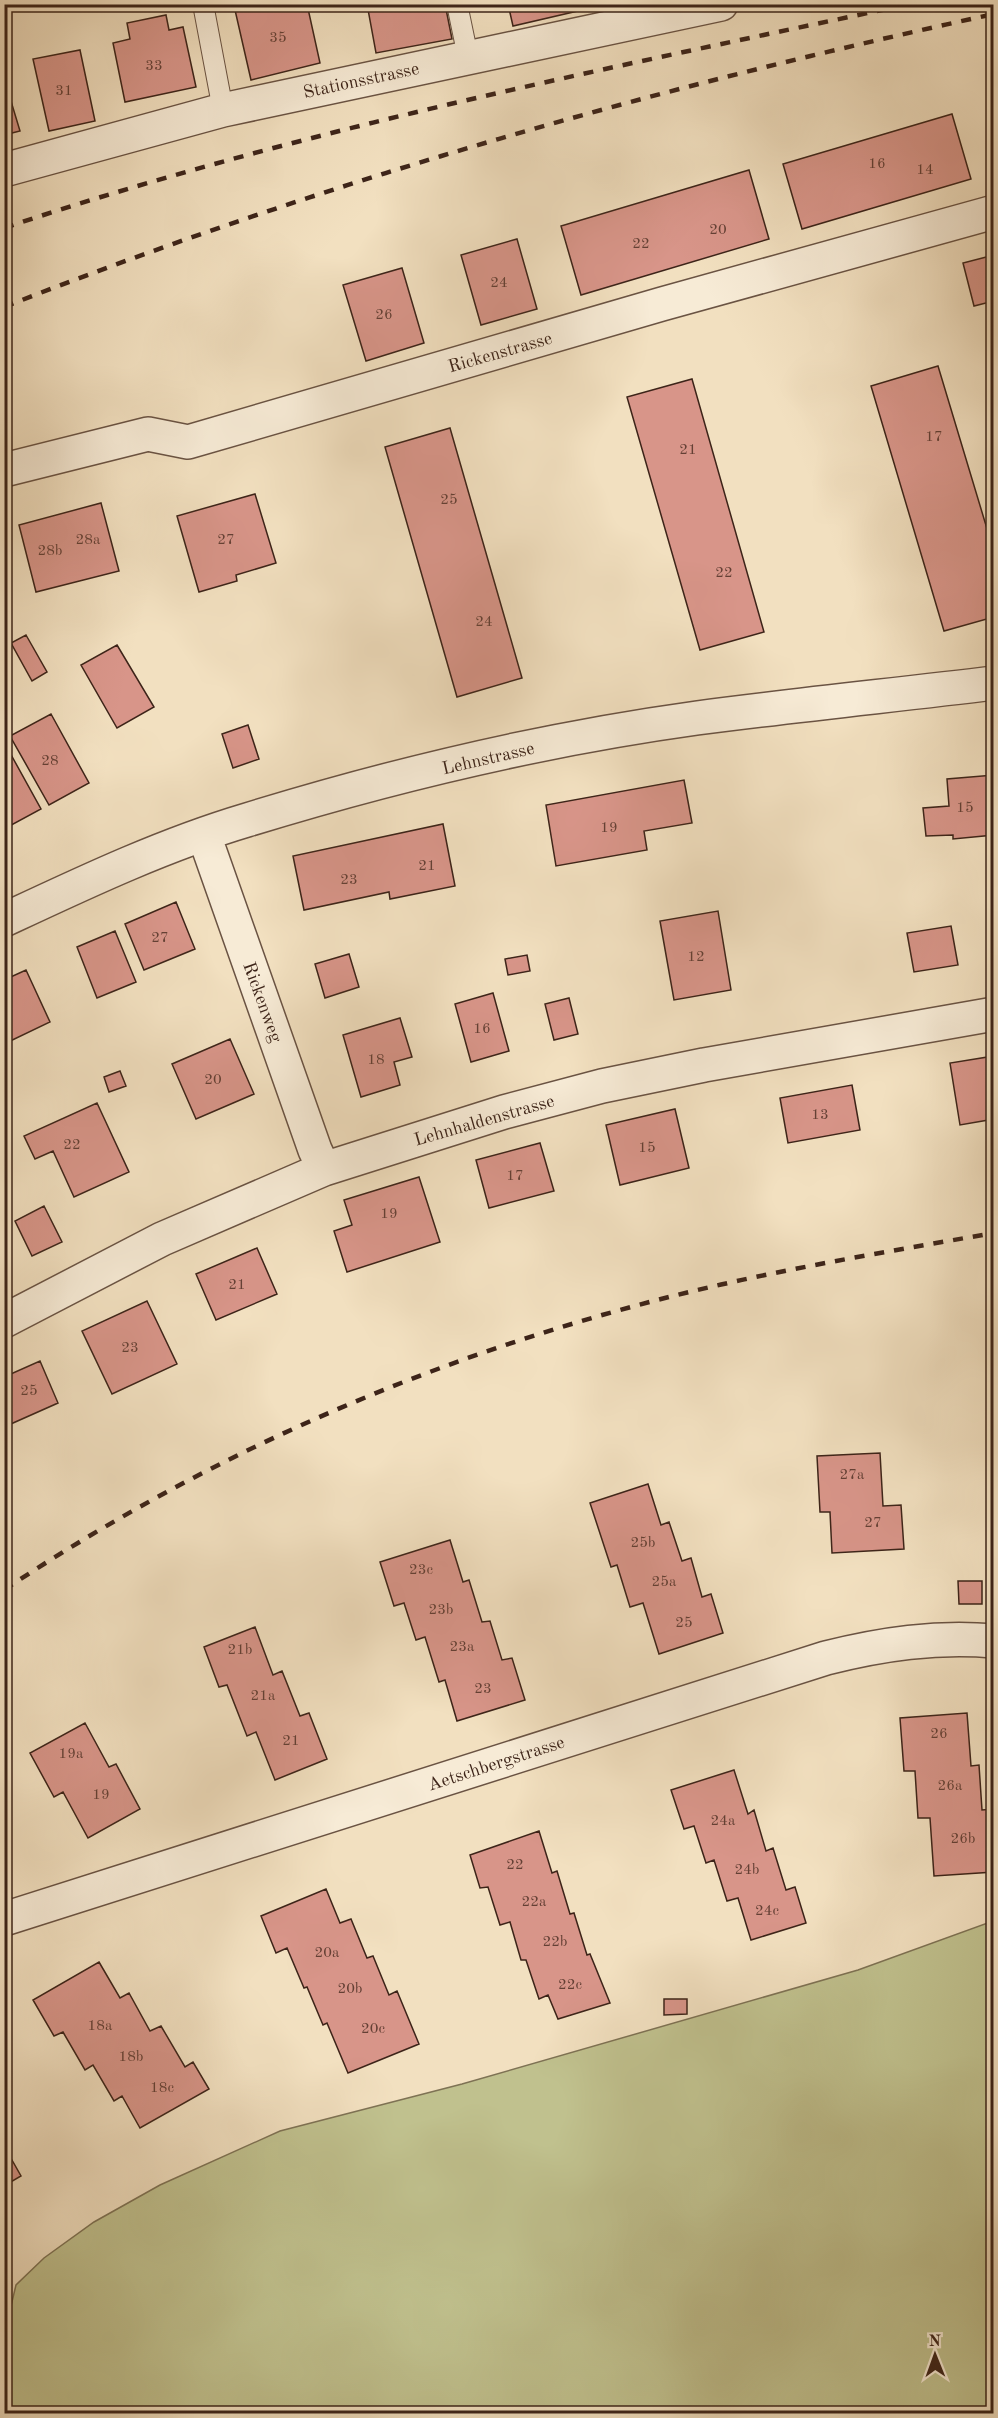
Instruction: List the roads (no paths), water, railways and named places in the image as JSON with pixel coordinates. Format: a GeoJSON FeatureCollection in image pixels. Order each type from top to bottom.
{"type":"FeatureCollection","features":[{"type":"Feature","properties":{"kind":"street","name":"Stationsstrasse"},"geometry":{"type":"LineString","coordinates":[[4,170],[223,110],[468,57],[644,12],[721,4]]}},
{"type":"Feature","properties":{"kind":"street","name":"Rickenstrasse"},"geometry":{"type":"LineString","coordinates":[[4,470],[148,434],[188,442],[662,304],[993,212]]}},
{"type":"Feature","properties":{"kind":"street","name":"Lehnstrasse"},"geometry":{"type":"LineString","coordinates":[[4,920],[137,861],[245,820],[419,773],[563,741],[697,718],[993,683]]}},
{"type":"Feature","properties":{"kind":"street","name":"Rickenweg"},"geometry":{"type":"LineString","coordinates":[[204,835],[315,1150],[324,1168]]}},
{"type":"Feature","properties":{"kind":"street","name":"Lehnhaldenstrasse"},"geometry":{"type":"LineString","coordinates":[[4,1321],[162,1239],[324,1168],[504,1112],[602,1086],[704,1065],[993,1014]]}},
{"type":"Feature","properties":{"kind":"street","name":"Aetschbergstrasse"},"geometry":{"type":"LineString","coordinates":[[4,1919],[826,1658],[869,1647],[913,1641],[956,1638],[993,1641]]}},
{"type":"Feature","properties":{"kind":"lane"},"geometry":{"type":"LineString","coordinates":[[203,4],[223,110]]}},
{"type":"Feature","properties":{"kind":"lane"},"geometry":{"type":"LineString","coordinates":[[457,4],[468,57]]}},
{"type":"Feature","properties":{"kind":"railway"},"geometry":{"type":"LineString","coordinates":[[4,228],[228,160],[340,131],[567,77],[910,4]]}},
{"type":"Feature","properties":{"kind":"railway"},"geometry":{"type":"LineString","coordinates":[[4,307],[247,218],[493,141],[742,73],[994,14]]}},
{"type":"Feature","properties":{"kind":"railway"},"geometry":{"type":"LineString","coordinates":[[4,1590],[81,1541],[161,1495],[242,1453],[408,1380],[581,1321],[669,1297],[831,1262],[994,1233]]}}]}
